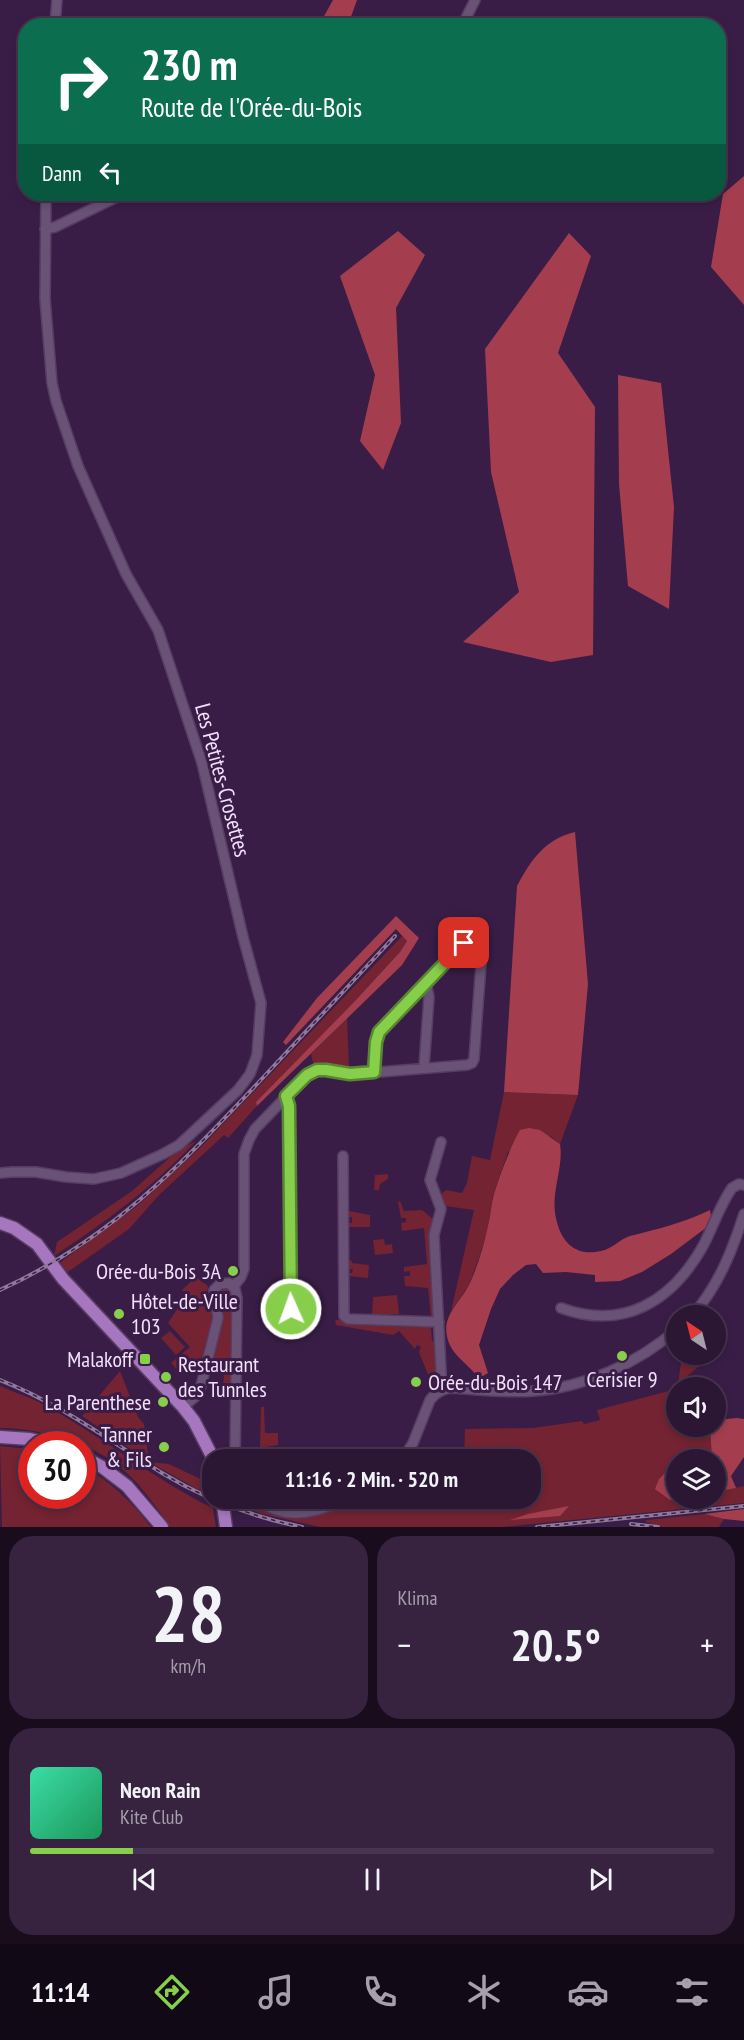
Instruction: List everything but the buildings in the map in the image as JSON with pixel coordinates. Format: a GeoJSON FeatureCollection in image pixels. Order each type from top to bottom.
{"type":"FeatureCollection","features":[{"type":"Feature","properties":{"kind":"main road"},"geometry":{"type":"LineString","coordinates":[[0,1222],[14,1228],[38,1244],[63,1280],[183,1407],[208,1449]]}},
{"type":"Feature","properties":{"kind":"main road"},"geometry":{"type":"LineString","coordinates":[[0,1437],[18,1438]]}},
{"type":"Feature","properties":{"kind":"main road"},"geometry":{"type":"LineString","coordinates":[[96,1463],[127,1486],[160,1526]]}},
{"type":"Feature","properties":{"kind":"main road"},"geometry":{"type":"LineString","coordinates":[[224,1509],[226,1527]]}},
{"type":"Feature","properties":{"kind":"street"},"geometry":{"type":"LineString","coordinates":[[56,18],[57,0]]}},
{"type":"Feature","properties":{"kind":"street"},"geometry":{"type":"LineString","coordinates":[[466,18],[475,0]]}},
{"type":"Feature","properties":{"kind":"street","name":"Les Petites-Crosettes"},"geometry":{"type":"LineString","coordinates":[[0,1173],[36,1172],[66,1178],[94,1179],[121,1173],[178,1145],[238,1090],[250,1074],[257,1055],[261,1003],[202,763],[158,630],[126,574],[111,542],[78,466],[56,401],[52,383],[45,299],[46,201]]}},
{"type":"Feature","properties":{"kind":"street"},"geometry":{"type":"LineString","coordinates":[[45,230],[109,201]]}},
{"type":"Feature","properties":{"kind":"street"},"geometry":{"type":"LineString","coordinates":[[234,1286],[244,1269],[244,1161],[247,1145],[258,1125],[307,1075],[317,1070],[350,1074],[467,1065],[473,1061],[482,951],[480,945],[473,940],[466,941],[377,1035],[374,1072]]}},
{"type":"Feature","properties":{"kind":"street"},"geometry":{"type":"LineString","coordinates":[[424,1067],[429,997],[426,983]]}},
{"type":"Feature","properties":{"kind":"street"},"geometry":{"type":"LineString","coordinates":[[286,1096],[289,1106],[290,1300],[294,1325]]}},
{"type":"Feature","properties":{"kind":"street"},"geometry":{"type":"LineString","coordinates":[[441,1142],[430,1180],[441,1209],[434,1235],[442,1390]]}},
{"type":"Feature","properties":{"kind":"street"},"geometry":{"type":"LineString","coordinates":[[344,1156],[344,1316],[439,1322]]}},
{"type":"Feature","properties":{"kind":"street"},"geometry":{"type":"LineString","coordinates":[[561,1308],[587,1315],[608,1316],[636,1310],[656,1300],[678,1282],[693,1262],[704,1245],[732,1188],[739,1184],[744,1185]]}},
{"type":"Feature","properties":{"kind":"street"},"geometry":{"type":"LineString","coordinates":[[702,1305],[732,1252],[744,1214]]}},
{"type":"Feature","properties":{"kind":"street"},"geometry":{"type":"LineString","coordinates":[[183,1407],[196,1396],[201,1386],[218,1318],[214,1290],[216,1286],[229,1282],[234,1286],[237,1298],[235,1449]]}},
{"type":"Feature","properties":{"kind":"street"},"geometry":{"type":"LineString","coordinates":[[409,1449],[430,1400],[442,1390],[454,1388],[525,1392],[572,1385],[622,1365],[666,1339]]}},
{"type":"Feature","properties":{"kind":"street"},"geometry":{"type":"LineString","coordinates":[[272,1509],[299,1514],[322,1509]]}},
{"type":"Feature","properties":{"kind":"shaded area"},"geometry":{"type":"Polygon","coordinates":[[[333,0],[357,0],[351,18],[323,18],[333,0]]]}},
{"type":"Feature","properties":{"kind":"shaded area"},"geometry":{"type":"Polygon","coordinates":[[[744,176],[744,305],[711,267],[722,201],[726,201],[726,191],[744,176]]]}},
{"type":"Feature","properties":{"kind":"shaded area"},"geometry":{"type":"Polygon","coordinates":[[[398,231],[425,255],[396,308],[401,423],[383,470],[360,441],[375,375],[340,276],[398,231]]]}},
{"type":"Feature","properties":{"kind":"shaded area"},"geometry":{"type":"Polygon","coordinates":[[[569,233],[591,256],[558,353],[595,407],[593,655],[551,662],[463,642],[519,592],[491,472],[485,349],[569,233]]]}},
{"type":"Feature","properties":{"kind":"shaded area"},"geometry":{"type":"Polygon","coordinates":[[[618,375],[661,383],[674,507],[669,609],[628,586],[619,484],[618,375]]]}},
{"type":"Feature","properties":{"kind":"shaded area"},"geometry":{"type":"Polygon","coordinates":[[[575,832],[588,984],[578,1095],[504,1092],[517,886],[534,859],[547,845],[564,835],[575,832]]]}},
{"type":"Feature","properties":{"kind":"shaded area"},"geometry":{"type":"Polygon","coordinates":[[[396,916],[419,938],[402,965],[257,1106],[256,1102],[400,952],[407,941],[396,929],[286,1045],[283,1042],[317,998],[396,916]]]}},
{"type":"Feature","properties":{"kind":"shaded area"},"geometry":{"type":"Polygon","coordinates":[[[403,935],[407,941],[400,952],[256,1102],[257,1106],[228,1138],[224,1135],[159,1195],[129,1229],[65,1274],[58,1265],[137,1206],[202,1146],[403,935]]]}},
{"type":"Feature","properties":{"kind":"shaded area"},"geometry":{"type":"Polygon","coordinates":[[[347,1018],[349,1066],[313,1063],[311,1054],[347,1018]]]}},
{"type":"Feature","properties":{"kind":"shaded area"},"geometry":{"type":"Polygon","coordinates":[[[504,1092],[578,1095],[560,1144],[550,1136],[508,1152],[493,1196],[489,1225],[479,1258],[469,1285],[451,1311],[474,1210],[445,1206],[440,1195],[446,1190],[462,1193],[467,1183],[472,1156],[490,1160],[504,1092]]]}},
{"type":"Feature","properties":{"kind":"shaded area"},"geometry":{"type":"Polygon","coordinates":[[[529,1128],[540,1130],[560,1144],[561,1153],[555,1199],[556,1218],[561,1234],[577,1250],[601,1251],[630,1236],[680,1222],[710,1210],[711,1216],[707,1227],[671,1254],[642,1272],[620,1281],[595,1282],[595,1275],[566,1272],[543,1273],[536,1264],[526,1265],[500,1289],[479,1345],[488,1373],[483,1376],[476,1375],[451,1348],[447,1336],[447,1321],[467,1289],[476,1269],[502,1169],[520,1130],[529,1128]]]}},
{"type":"Feature","properties":{"kind":"shaded area"},"geometry":{"type":"Polygon","coordinates":[[[196,1141],[163,1174],[128,1203],[54,1256],[57,1242],[132,1191],[177,1151],[196,1141]]]}},
{"type":"Feature","properties":{"kind":"shaded area"},"geometry":{"type":"Polygon","coordinates":[[[388,1174],[388,1179],[380,1184],[379,1190],[374,1190],[375,1175],[388,1174]]]}},
{"type":"Feature","properties":{"kind":"shaded area"},"geometry":{"type":"Polygon","coordinates":[[[400,1201],[404,1211],[422,1210],[433,1219],[437,1318],[431,1318],[428,1288],[405,1286],[404,1276],[410,1276],[410,1271],[404,1272],[404,1267],[427,1264],[424,1228],[402,1231],[401,1223],[406,1222],[406,1218],[401,1218],[398,1202],[400,1201]]]}},
{"type":"Feature","properties":{"kind":"shaded area"},"geometry":{"type":"Polygon","coordinates":[[[349,1211],[370,1215],[370,1227],[348,1227],[348,1223],[352,1223],[349,1211]]]}},
{"type":"Feature","properties":{"kind":"shaded area"},"geometry":{"type":"Polygon","coordinates":[[[384,1239],[385,1245],[392,1244],[393,1253],[375,1255],[373,1240],[384,1239]]]}},
{"type":"Feature","properties":{"kind":"shaded area"},"geometry":{"type":"Polygon","coordinates":[[[349,1260],[352,1263],[369,1265],[368,1278],[349,1276],[353,1269],[348,1269],[349,1260]]]}},
{"type":"Feature","properties":{"kind":"shaded area"},"geometry":{"type":"Polygon","coordinates":[[[196,1277],[208,1286],[207,1295],[214,1311],[201,1365],[192,1363],[182,1375],[171,1363],[190,1347],[168,1323],[186,1296],[182,1290],[196,1277]]]}},
{"type":"Feature","properties":{"kind":"shaded area"},"geometry":{"type":"Polygon","coordinates":[[[229,1287],[233,1293],[234,1311],[231,1311],[231,1353],[235,1353],[233,1389],[223,1389],[224,1373],[210,1371],[223,1314],[220,1292],[223,1288],[229,1287]]]}},
{"type":"Feature","properties":{"kind":"shaded area"},"geometry":{"type":"Polygon","coordinates":[[[397,1295],[399,1314],[372,1315],[373,1297],[397,1295]]]}},
{"type":"Feature","properties":{"kind":"shaded area"},"geometry":{"type":"Polygon","coordinates":[[[335,1320],[343,1320],[350,1324],[431,1327],[432,1341],[438,1341],[438,1388],[433,1387],[419,1352],[421,1347],[417,1345],[415,1349],[399,1331],[393,1335],[336,1325],[335,1320]]]}},
{"type":"Feature","properties":{"kind":"shaded area"},"geometry":{"type":"Polygon","coordinates":[[[170,1331],[185,1347],[176,1355],[161,1338],[170,1331]]]}},
{"type":"Feature","properties":{"kind":"shaded area"},"geometry":{"type":"Polygon","coordinates":[[[681,1365],[700,1365],[686,1377],[679,1377],[681,1365]]]}},
{"type":"Feature","properties":{"kind":"shaded area"},"geometry":{"type":"Polygon","coordinates":[[[120,1371],[138,1417],[144,1424],[149,1462],[82,1416],[120,1371]]]}},
{"type":"Feature","properties":{"kind":"shaded area"},"geometry":{"type":"Polygon","coordinates":[[[0,1386],[39,1402],[88,1431],[36,1431],[0,1428],[0,1386]]]}},
{"type":"Feature","properties":{"kind":"shaded area"},"geometry":{"type":"Polygon","coordinates":[[[666,1392],[666,1437],[711,1437],[711,1449],[666,1449],[666,1509],[684,1509],[502,1527],[320,1527],[247,1509],[274,1509],[302,1517],[331,1509],[541,1509],[541,1449],[464,1449],[465,1429],[533,1428],[582,1421],[584,1424],[600,1420],[597,1410],[666,1392]]]}},
{"type":"Feature","properties":{"kind":"shaded area"},"geometry":{"type":"Polygon","coordinates":[[[261,1407],[264,1407],[265,1433],[278,1433],[278,1445],[260,1448],[261,1407]]]}},
{"type":"Feature","properties":{"kind":"shaded area"},"geometry":{"type":"Polygon","coordinates":[[[726,1419],[744,1419],[744,1457],[731,1476],[736,1488],[726,1490],[726,1449],[711,1449],[711,1437],[726,1437],[726,1419]]]}},
{"type":"Feature","properties":{"kind":"shaded area"},"geometry":{"type":"Polygon","coordinates":[[[96,1436],[169,1484],[202,1502],[202,1509],[213,1509],[216,1527],[170,1527],[134,1480],[96,1452],[96,1436]]]}},
{"type":"Feature","properties":{"kind":"shaded area"},"geometry":{"type":"Polygon","coordinates":[[[0,1446],[18,1448],[18,1509],[96,1509],[96,1474],[120,1493],[151,1527],[2,1527],[0,1446]]]}},
{"type":"Feature","properties":{"kind":"shaded area"},"geometry":{"type":"Polygon","coordinates":[[[149,1462],[169,1464],[202,1480],[202,1491],[149,1462]]]}},
{"type":"Feature","properties":{"kind":"shaded area"},"geometry":{"type":"Polygon","coordinates":[[[666,1472],[666,1497],[655,1489],[659,1479],[666,1472]]]}},
{"type":"Feature","properties":{"kind":"shaded area"},"geometry":{"type":"Polygon","coordinates":[[[744,1486],[744,1503],[726,1505],[726,1490],[744,1486]]]}},
{"type":"Feature","properties":{"kind":"shaded area"},"geometry":{"type":"Polygon","coordinates":[[[569,1506],[560,1516],[510,1520],[528,1514],[569,1506]]]}},
{"type":"Feature","properties":{"kind":"shaded area"},"geometry":{"type":"Polygon","coordinates":[[[744,1509],[744,1521],[704,1514],[744,1509]]]}},
{"type":"Feature","properties":{"kind":"shaded area"},"geometry":{"type":"Polygon","coordinates":[[[704,1514],[724,1519],[719,1527],[662,1527],[646,1522],[646,1520],[704,1514]]]}},
{"type":"Feature","properties":{"kind":"railway"},"geometry":{"type":"LineString","coordinates":[[0,1290],[75,1249],[140,1200],[228,1115],[395,936]]}},
{"type":"Feature","properties":{"kind":"railway"},"geometry":{"type":"LineString","coordinates":[[0,1380],[63,1411],[195,1491],[248,1512],[302,1527]]}},
{"type":"Feature","properties":{"kind":"railway"},"geometry":{"type":"LineString","coordinates":[[537,1527],[744,1506]]}},
{"type":"Feature","properties":{"kind":"railway"},"geometry":{"type":"LineString","coordinates":[[631,1524],[658,1527]]}},
{"type":"Feature","properties":{"kind":"place","name":"Orée-du-Bois 3A"},"geometry":{"type":"Point","coordinates":[233,1271]}},
{"type":"Feature","properties":{"kind":"place","name":"Hôtel-de-Ville 103"},"geometry":{"type":"Point","coordinates":[119,1314]}},
{"type":"Feature","properties":{"kind":"place","name":"Cerisier 9"},"geometry":{"type":"Point","coordinates":[622,1356]}},
{"type":"Feature","properties":{"kind":"place","name":"Malakoff"},"geometry":{"type":"Point","coordinates":[145,1359]}},
{"type":"Feature","properties":{"kind":"place","name":"Restaurant des Tunnles"},"geometry":{"type":"Point","coordinates":[166,1377]}},
{"type":"Feature","properties":{"kind":"place","name":"Orée-du-Bois 147"},"geometry":{"type":"Point","coordinates":[416,1382]}},
{"type":"Feature","properties":{"kind":"place","name":"La Parenthese"},"geometry":{"type":"Point","coordinates":[163,1402]}},
{"type":"Feature","properties":{"kind":"place","name":"Tanner & Fils"},"geometry":{"type":"Point","coordinates":[164,1447]}},
{"type":"Feature","properties":{"kind":"route"},"geometry":{"type":"LineString","coordinates":[[291,1309],[289,1106],[286,1096],[307,1075],[317,1070],[350,1074],[374,1072],[379,1032],[464,943]]}}]}
